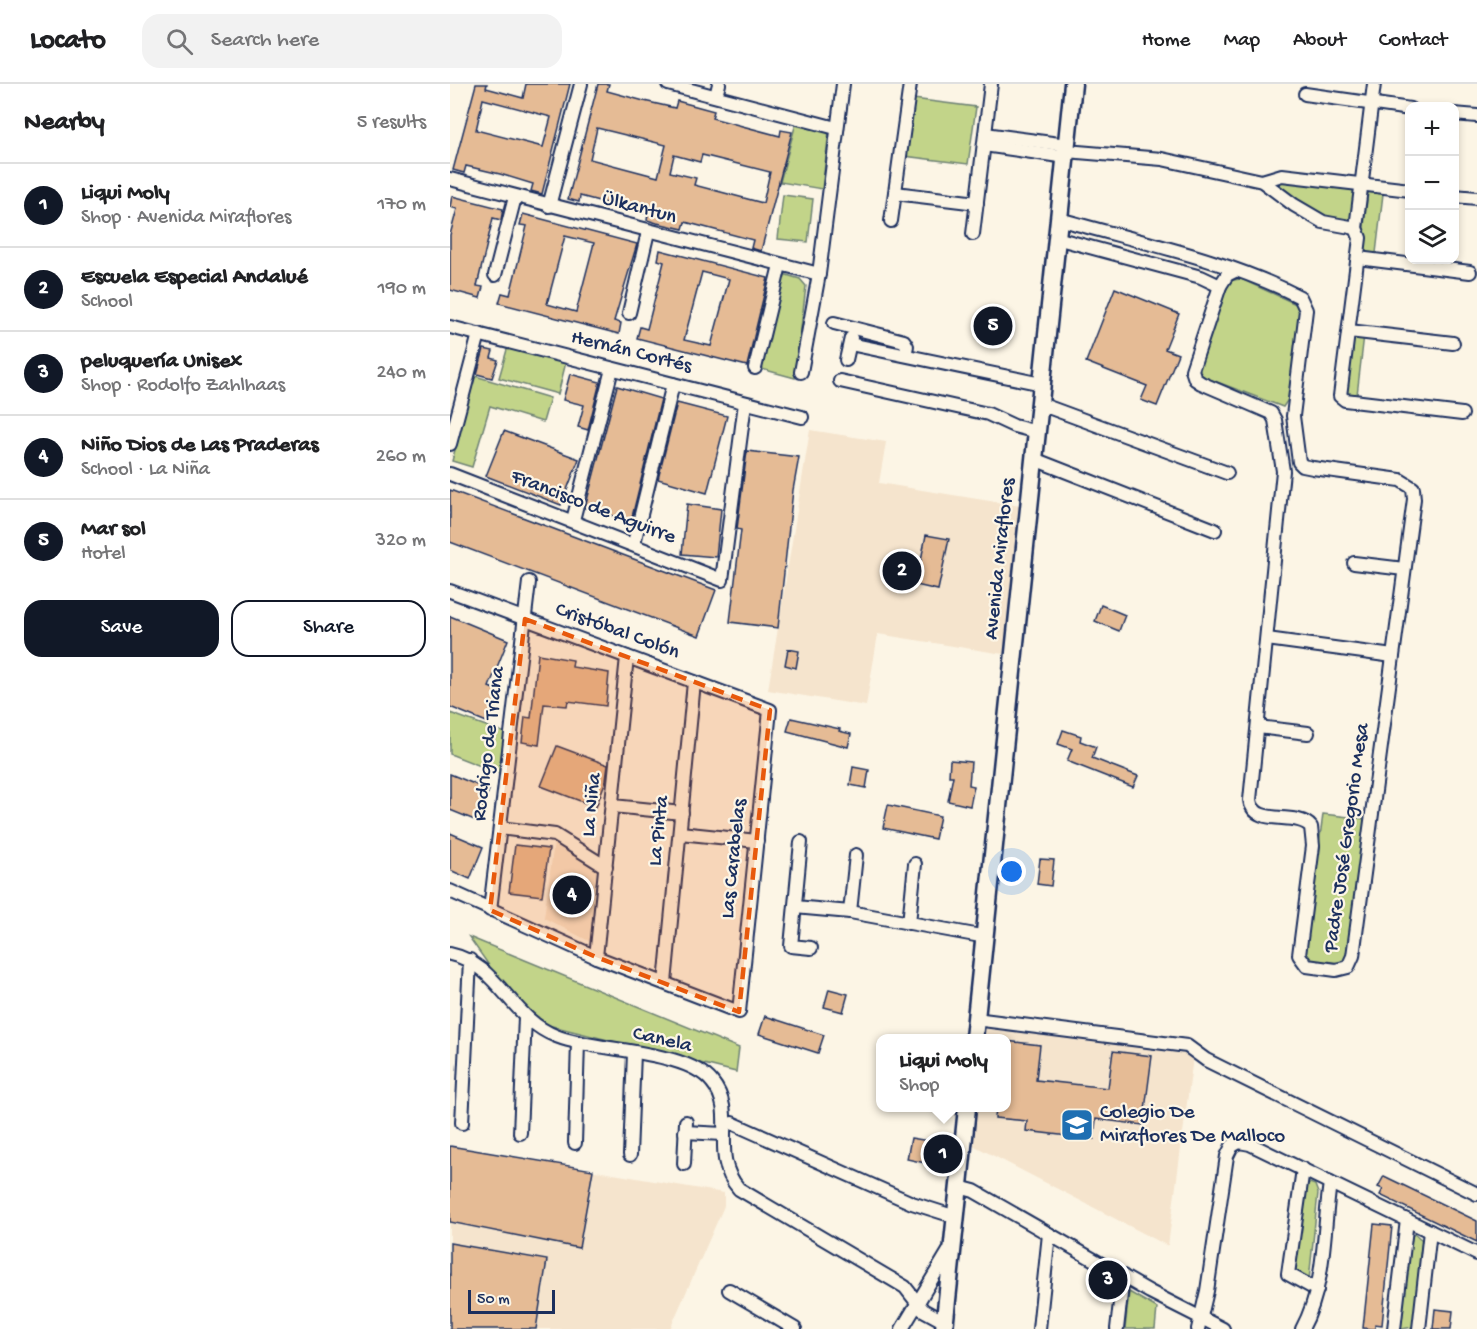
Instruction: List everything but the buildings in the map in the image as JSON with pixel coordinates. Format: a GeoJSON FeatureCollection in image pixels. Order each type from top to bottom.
{"type":"FeatureCollection","features":[{"type":"Feature","properties":{"kind":"main road","name":"Avenida Miraflores"},"geometry":{"type":"LineString","coordinates":[[974,1034],[1073,84]]}},
{"type":"Feature","properties":{"kind":"main road"},"geometry":{"type":"LineString","coordinates":[[944,1325],[966,1112]]}},
{"type":"Feature","properties":{"kind":"street"},"geometry":{"type":"LineString","coordinates":[[549,206],[581,84]]}},
{"type":"Feature","properties":{"kind":"street"},"geometry":{"type":"LineString","coordinates":[[668,84],[718,90],[836,128]]}},
{"type":"Feature","properties":{"kind":"street"},"geometry":{"type":"LineString","coordinates":[[801,372],[819,274],[843,84]]}},
{"type":"Feature","properties":{"kind":"street"},"geometry":{"type":"LineString","coordinates":[[891,221],[910,84]]}},
{"type":"Feature","properties":{"kind":"street"},"geometry":{"type":"LineString","coordinates":[[973,234],[992,84]]}},
{"type":"Feature","properties":{"kind":"street"},"geometry":{"type":"LineString","coordinates":[[1374,84],[1356,228],[1360,238],[1358,258],[1340,396],[1345,400],[1462,414]]}},
{"type":"Feature","properties":{"kind":"street"},"geometry":{"type":"LineString","coordinates":[[1305,94],[1325,90],[1372,104],[1405,108]]}},
{"type":"Feature","properties":{"kind":"street"},"geometry":{"type":"LineString","coordinates":[[1459,114],[1477,116]]}},
{"type":"Feature","properties":{"kind":"street"},"geometry":{"type":"LineString","coordinates":[[985,139],[1066,151],[1162,159],[1262,181],[1294,205],[1323,222],[1356,228]]}},
{"type":"Feature","properties":{"kind":"street"},"geometry":{"type":"LineString","coordinates":[[1262,181],[1282,175],[1405,189]]}},
{"type":"Feature","properties":{"kind":"street","name":"Ülkantun"},"geometry":{"type":"LineString","coordinates":[[450,179],[648,232],[819,274]]}},
{"type":"Feature","properties":{"kind":"street"},"geometry":{"type":"LineString","coordinates":[[895,194],[977,203]]}},
{"type":"Feature","properties":{"kind":"street"},"geometry":{"type":"LineString","coordinates":[[1459,196],[1477,198]]}},
{"type":"Feature","properties":{"kind":"street"},"geometry":{"type":"LineString","coordinates":[[495,275],[515,197]]}},
{"type":"Feature","properties":{"kind":"street"},"geometry":{"type":"LineString","coordinates":[[1059,219],[1235,271],[1293,293],[1304,302],[1306,310],[1294,406],[1294,438],[1299,462],[1283,471]]}},
{"type":"Feature","properties":{"kind":"street"},"geometry":{"type":"LineString","coordinates":[[629,313],[648,232]]}},
{"type":"Feature","properties":{"kind":"street"},"geometry":{"type":"LineString","coordinates":[[1056,238],[1201,276],[1221,286]]}},
{"type":"Feature","properties":{"kind":"street"},"geometry":{"type":"LineString","coordinates":[[1358,258],[1470,272]]}},
{"type":"Feature","properties":{"kind":"street"},"geometry":{"type":"LineString","coordinates":[[755,368],[780,265]]}},
{"type":"Feature","properties":{"kind":"street"},"geometry":{"type":"LineString","coordinates":[[1235,271],[1227,275],[1221,286],[1192,363],[1192,374],[1201,383],[1268,410],[1284,410],[1294,406]]}},
{"type":"Feature","properties":{"kind":"street"},"geometry":{"type":"LineString","coordinates":[[834,323],[904,341],[907,346],[905,355]]}},
{"type":"Feature","properties":{"kind":"street","name":"Hernán Cortés"},"geometry":{"type":"LineString","coordinates":[[450,327],[802,417]]}},
{"type":"Feature","properties":{"kind":"street"},"geometry":{"type":"LineString","coordinates":[[846,360],[854,328]]}},
{"type":"Feature","properties":{"kind":"street"},"geometry":{"type":"LineString","coordinates":[[1349,331],[1454,343]]}},
{"type":"Feature","properties":{"kind":"street"},"geometry":{"type":"LineString","coordinates":[[450,444],[479,334]]}},
{"type":"Feature","properties":{"kind":"street"},"geometry":{"type":"LineString","coordinates":[[850,344],[1042,384]]}},
{"type":"Feature","properties":{"kind":"street"},"geometry":{"type":"LineString","coordinates":[[573,520],[612,369]]}},
{"type":"Feature","properties":{"kind":"street"},"geometry":{"type":"LineString","coordinates":[[840,381],[988,414],[1014,426],[1037,432]]}},
{"type":"Feature","properties":{"kind":"street"},"geometry":{"type":"LineString","coordinates":[[634,543],[673,384]]}},
{"type":"Feature","properties":{"kind":"street","name":"Francisco de Aguirre"},"geometry":{"type":"LineString","coordinates":[[450,474],[634,543],[722,580],[745,403]]}},
{"type":"Feature","properties":{"kind":"street"},"geometry":{"type":"LineString","coordinates":[[1040,404],[1227,473]]}},
{"type":"Feature","properties":{"kind":"street","name":"Padre José Gregorio Mesa"},"geometry":{"type":"LineString","coordinates":[[1268,410],[1275,420],[1283,471],[1251,806],[1262,815],[1304,821],[1313,832],[1300,958],[1309,967],[1345,969],[1353,956],[1414,499],[1411,486],[1400,480],[1303,466],[1299,462]]}},
{"type":"Feature","properties":{"kind":"street"},"geometry":{"type":"LineString","coordinates":[[1034,459],[1215,531]]}},
{"type":"Feature","properties":{"kind":"street"},"geometry":{"type":"LineString","coordinates":[[1354,563],[1404,569]]}},
{"type":"Feature","properties":{"kind":"street","name":"Rodrigo de Triana"},"geometry":{"type":"LineString","coordinates":[[490,910],[530,582]]}},
{"type":"Feature","properties":{"kind":"street","name":"Cristóbal Colón"},"geometry":{"type":"LineString","coordinates":[[450,591],[770,710]]}},
{"type":"Feature","properties":{"kind":"street"},"geometry":{"type":"LineString","coordinates":[[1267,639],[1393,656]]}},
{"type":"Feature","properties":{"kind":"street","name":"La Niña"},"geometry":{"type":"LineString","coordinates":[[596,957],[627,657]]}},
{"type":"Feature","properties":{"kind":"street","name":"La Pinta"},"geometry":{"type":"LineString","coordinates":[[665,983],[694,682]]}},
{"type":"Feature","properties":{"kind":"street","name":"Las Carabelas"},"geometry":{"type":"LineString","coordinates":[[665,983],[739,1012],[770,710]]}},
{"type":"Feature","properties":{"kind":"street"},"geometry":{"type":"LineString","coordinates":[[1258,727],[1308,733]]}},
{"type":"Feature","properties":{"kind":"street"},"geometry":{"type":"LineString","coordinates":[[613,806],[682,813]]}},
{"type":"Feature","properties":{"kind":"street"},"geometry":{"type":"LineString","coordinates":[[500,828],[555,835],[606,867]]}},
{"type":"Feature","properties":{"kind":"street"},"geometry":{"type":"LineString","coordinates":[[680,833],[757,841]]}},
{"type":"Feature","properties":{"kind":"street"},"geometry":{"type":"LineString","coordinates":[[801,842],[791,946],[811,948]]}},
{"type":"Feature","properties":{"kind":"street"},"geometry":{"type":"LineString","coordinates":[[850,912],[856,855]]}},
{"type":"Feature","properties":{"kind":"street"},"geometry":{"type":"LineString","coordinates":[[909,923],[915,864]]}},
{"type":"Feature","properties":{"kind":"street"},"geometry":{"type":"LineString","coordinates":[[450,891],[596,957],[665,983]]}},
{"type":"Feature","properties":{"kind":"street"},"geometry":{"type":"LineString","coordinates":[[795,907],[850,912],[986,937]]}},
{"type":"Feature","properties":{"kind":"street","name":"Canela"},"geometry":{"type":"LineString","coordinates":[[450,954],[470,960],[489,974],[525,1017],[548,1033],[578,1042],[685,1064],[705,1075],[720,1096],[724,1113],[725,1167],[739,1189],[905,1287],[926,1313],[944,1325]]}},
{"type":"Feature","properties":{"kind":"street"},"geometry":{"type":"LineString","coordinates":[[462,1124],[470,960]]}},
{"type":"Feature","properties":{"kind":"street"},"geometry":{"type":"LineString","coordinates":[[520,1133],[525,1017]]}},
{"type":"Feature","properties":{"kind":"street"},"geometry":{"type":"LineString","coordinates":[[975,1018],[1187,1046],[1206,1060],[1477,1194]]}},
{"type":"Feature","properties":{"kind":"street"},"geometry":{"type":"LineString","coordinates":[[574,1143],[578,1042]]}},
{"type":"Feature","properties":{"kind":"street"},"geometry":{"type":"LineString","coordinates":[[630,1155],[634,1053]]}},
{"type":"Feature","properties":{"kind":"street"},"geometry":{"type":"LineString","coordinates":[[732,1123],[912,1203],[956,1217]]}},
{"type":"Feature","properties":{"kind":"street"},"geometry":{"type":"LineString","coordinates":[[684,1164],[686,1127],[723,1134]]}},
{"type":"Feature","properties":{"kind":"street"},"geometry":{"type":"LineString","coordinates":[[1199,1324],[1207,1291],[1227,1156],[1232,1146],[1239,1142],[1250,1144],[1477,1254]]}},
{"type":"Feature","properties":{"kind":"street"},"geometry":{"type":"LineString","coordinates":[[1303,1169],[1288,1274],[1317,1290]]}},
{"type":"Feature","properties":{"kind":"street"},"geometry":{"type":"LineString","coordinates":[[1302,1329],[1313,1309],[1317,1290],[1330,1183]]}},
{"type":"Feature","properties":{"kind":"street"},"geometry":{"type":"LineString","coordinates":[[959,1187],[974,1191],[1123,1276],[1199,1324],[1223,1329]]}},
{"type":"Feature","properties":{"kind":"street"},"geometry":{"type":"LineString","coordinates":[[1394,1329],[1407,1220]]}},
{"type":"Feature","properties":{"kind":"street"},"geometry":{"type":"LineString","coordinates":[[1419,1329],[1430,1231]]}},
{"type":"Feature","properties":{"kind":"street"},"geometry":{"type":"LineString","coordinates":[[1039,1329],[1049,1234]]}},
{"type":"Feature","properties":{"kind":"street"},"geometry":{"type":"LineString","coordinates":[[902,1329],[953,1245]]}},
{"type":"Feature","properties":{"kind":"street"},"geometry":{"type":"LineString","coordinates":[[1117,1329],[1123,1276]]}},
{"type":"Feature","properties":{"kind":"street"},"geometry":{"type":"LineString","coordinates":[[729,1290],[795,1329]]}},
{"type":"Feature","properties":{"kind":"highlighted area"},"geometry":{"type":"Polygon","coordinates":[[[525,619],[770,710],[739,1012],[596,957],[490,910],[525,619]]]}},
{"type":"Feature","properties":{"kind":"shaded area"},"geometry":{"type":"Polygon","coordinates":[[[810,430],[886,442],[879,483],[1027,507],[1003,654],[878,634],[866,706],[768,690],[810,430]]]}},
{"type":"Feature","properties":{"kind":"shaded area"},"geometry":{"type":"Polygon","coordinates":[[[554,843],[600,871],[591,942],[544,918],[554,843]]]}},
{"type":"Feature","properties":{"kind":"shaded area","name":"Colegio De Miraflores De Malloco"},"geometry":{"type":"Polygon","coordinates":[[[984,1024],[1194,1050],[1168,1246],[969,1143],[973,1112],[1011,1112],[1011,1034],[983,1034],[984,1024]]]}},
{"type":"Feature","properties":{"kind":"shaded area"},"geometry":{"type":"Polygon","coordinates":[[[450,1146],[724,1193],[724,1206],[670,1329],[450,1329],[450,1146]]]}},
{"type":"Feature","properties":{"kind":"green space"},"geometry":{"type":"Polygon","coordinates":[[[913,99],[976,107],[968,164],[904,156],[913,99]]]}},
{"type":"Feature","properties":{"kind":"green space"},"geometry":{"type":"Polygon","coordinates":[[[796,123],[829,131],[822,189],[780,182],[796,123]]]}},
{"type":"Feature","properties":{"kind":"green space"},"geometry":{"type":"Polygon","coordinates":[[[1282,180],[1356,191],[1352,220],[1334,220],[1314,211],[1279,189],[1278,182],[1282,180]]]}},
{"type":"Feature","properties":{"kind":"green space"},"geometry":{"type":"Polygon","coordinates":[[[1368,192],[1383,194],[1376,253],[1361,252],[1368,192]]]}},
{"type":"Feature","properties":{"kind":"green space"},"geometry":{"type":"Polygon","coordinates":[[[783,195],[813,199],[808,242],[778,239],[783,195]]]}},
{"type":"Feature","properties":{"kind":"green space"},"geometry":{"type":"Polygon","coordinates":[[[780,273],[800,279],[806,286],[795,378],[758,368],[780,273]]]}},
{"type":"Feature","properties":{"kind":"green space"},"geometry":{"type":"Polygon","coordinates":[[[1241,279],[1298,305],[1300,311],[1289,398],[1283,407],[1199,375],[1198,362],[1228,285],[1233,280],[1241,279]]]}},
{"type":"Feature","properties":{"kind":"green space"},"geometry":{"type":"Polygon","coordinates":[[[1349,333],[1364,335],[1357,395],[1342,393],[1349,333]]]}},
{"type":"Feature","properties":{"kind":"green space"},"geometry":{"type":"Polygon","coordinates":[[[508,346],[566,362],[558,394],[499,378],[508,346]]]}},
{"type":"Feature","properties":{"kind":"green space"},"geometry":{"type":"Polygon","coordinates":[[[475,376],[550,398],[543,422],[490,406],[472,467],[452,461],[475,376]]]}},
{"type":"Feature","properties":{"kind":"green space"},"geometry":{"type":"Polygon","coordinates":[[[450,713],[511,735],[506,776],[450,754],[450,713]]]}},
{"type":"Feature","properties":{"kind":"green space"},"geometry":{"type":"Polygon","coordinates":[[[1323,814],[1366,819],[1347,958],[1344,963],[1336,964],[1310,961],[1305,953],[1323,814]]]}},
{"type":"Feature","properties":{"kind":"green space"},"geometry":{"type":"Polygon","coordinates":[[[469,937],[739,1048],[736,1072],[540,1023],[511,997],[469,937]]]}},
{"type":"Feature","properties":{"kind":"green space"},"geometry":{"type":"Polygon","coordinates":[[[1307,1182],[1315,1185],[1318,1193],[1309,1280],[1295,1272],[1307,1182]]]}},
{"type":"Feature","properties":{"kind":"green space"},"geometry":{"type":"Polygon","coordinates":[[[1415,1234],[1422,1240],[1413,1327],[1402,1329],[1400,1325],[1409,1237],[1415,1234]]]}},
{"type":"Feature","properties":{"kind":"green space"},"geometry":{"type":"Polygon","coordinates":[[[1129,1292],[1157,1308],[1155,1329],[1125,1329],[1129,1292]]]}},
{"type":"Feature","properties":{"kind":"place","name":"Mar sol"},"geometry":{"type":"Point","coordinates":[993,326]}},
{"type":"Feature","properties":{"kind":"place","name":"Escuela Especial Andalué"},"geometry":{"type":"Point","coordinates":[902,571]}},
{"type":"Feature","properties":{"kind":"place","name":"Niño Dios de Las Praderas"},"geometry":{"type":"Point","coordinates":[572,895]}},
{"type":"Feature","properties":{"kind":"place","name":"Colegio De Miraflores De Malloco"},"geometry":{"type":"Point","coordinates":[1077,1125]}},
{"type":"Feature","properties":{"kind":"place","name":"Liqui Moly"},"geometry":{"type":"Point","coordinates":[943,1154]}},
{"type":"Feature","properties":{"kind":"place","name":"peluquería Unisex"},"geometry":{"type":"Point","coordinates":[1108,1280]}}]}
